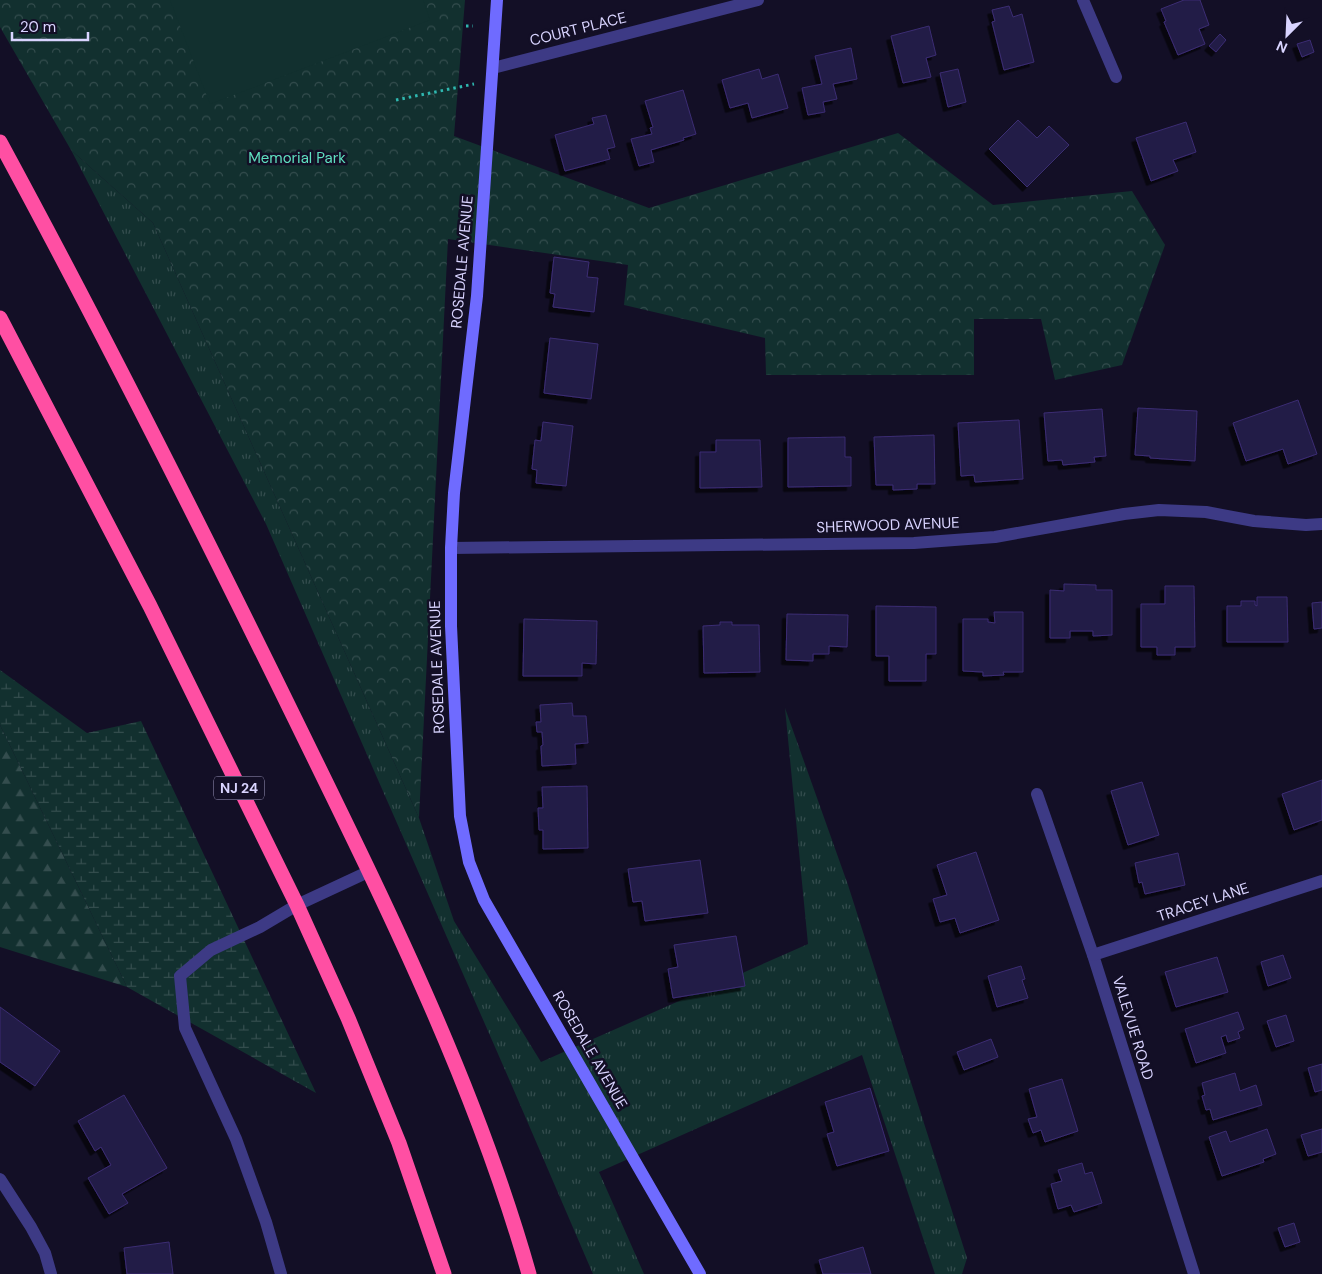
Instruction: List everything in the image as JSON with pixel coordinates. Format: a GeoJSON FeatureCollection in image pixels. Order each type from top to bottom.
{"type":"FeatureCollection","features":[{"type":"Feature","properties":{"kind":"highway"},"geometry":{"type":"LineString","coordinates":[[0,142],[70,270],[192,510],[370,872],[425,992],[478,1120],[529,1274]]}},
{"type":"Feature","properties":{"kind":"highway","name":"NJ 24"},"geometry":{"type":"LineString","coordinates":[[0,318],[150,606],[297,905],[348,1018],[399,1143],[444,1274]]}},
{"type":"Feature","properties":{"kind":"street","name":"ROSEDALE AVENUE"},"geometry":{"type":"LineString","coordinates":[[497,0],[477,296],[454,493],[451,548],[451,626],[460,816],[469,862],[484,900],[700,1274]]}},
{"type":"Feature","properties":{"kind":"street","name":"COURT PLACE"},"geometry":{"type":"LineString","coordinates":[[493,68],[758,0]]}},
{"type":"Feature","properties":{"kind":"street"},"geometry":{"type":"LineString","coordinates":[[1083,0],[1116,76]]}},
{"type":"Feature","properties":{"kind":"street","name":"SHERWOOD AVENUE"},"geometry":{"type":"LineString","coordinates":[[451,548],[914,543],[995,537],[1124,514],[1159,510],[1206,512],[1254,521],[1306,525],[1322,524]]}},
{"type":"Feature","properties":{"kind":"street","name":"VALEVUE ROAD"},"geometry":{"type":"LineString","coordinates":[[1037,794],[1093,955],[1194,1274]]}},
{"type":"Feature","properties":{"kind":"street"},"geometry":{"type":"LineString","coordinates":[[281,1274],[266,1222],[236,1139],[185,1028],[180,976],[211,950],[260,927],[297,905],[370,872]]}},
{"type":"Feature","properties":{"kind":"street","name":"TRACEY LANE"},"geometry":{"type":"LineString","coordinates":[[1093,955],[1322,881]]}},
{"type":"Feature","properties":{"kind":"street"},"geometry":{"type":"LineString","coordinates":[[0,1179],[31,1227],[45,1253],[51,1274]]}},
{"type":"Feature","properties":{"kind":"path"},"geometry":{"type":"LineString","coordinates":[[466,26],[474,26]]}},
{"type":"Feature","properties":{"kind":"path"},"geometry":{"type":"LineString","coordinates":[[396,100],[492,81]]}},
{"type":"Feature","properties":{"kind":"green space","name":"Memorial Park"},"geometry":{"type":"Polygon","coordinates":[[[0,0],[465,0],[454,136],[649,208],[898,133],[993,205],[1132,191],[1165,245],[1122,365],[1055,380],[1041,319],[974,319],[974,375],[766,375],[765,338],[624,305],[628,265],[448,239],[419,818],[153,223],[71,150],[0,27],[0,0]]]}},
{"type":"Feature","properties":{"kind":"green space"},"geometry":{"type":"Polygon","coordinates":[[[170,0],[423,0],[430,20],[210,104],[170,0]]]}},
{"type":"Feature","properties":{"kind":"green space"},"geometry":{"type":"Polygon","coordinates":[[[71,150],[153,223],[419,818],[454,921],[541,1062],[808,944],[785,708],[848,885],[967,1258],[962,1274],[935,1274],[862,1055],[599,1172],[644,1274],[593,1274],[266,524],[71,150]]]}},
{"type":"Feature","properties":{"kind":"green space"},"geometry":{"type":"Polygon","coordinates":[[[0,670],[87,733],[141,721],[316,1093],[127,987],[0,725],[0,670]]]}},
{"type":"Feature","properties":{"kind":"green space"},"geometry":{"type":"Polygon","coordinates":[[[0,725],[127,987],[0,947],[0,725]]]}},
{"type":"Feature","properties":{"kind":"building"},"geometry":{"type":"Polygon","coordinates":[[[1184,0],[1200,0],[1209,25],[1199,29],[1205,44],[1178,55],[1164,22],[1166,21],[1161,9],[1184,0]]]}},
{"type":"Feature","properties":{"kind":"building"},"geometry":{"type":"Polygon","coordinates":[[[1009,6],[1013,17],[1022,14],[1034,62],[1004,70],[992,22],[995,21],[992,10],[1009,6]]]}},
{"type":"Feature","properties":{"kind":"building"},"geometry":{"type":"Polygon","coordinates":[[[929,26],[936,55],[926,58],[931,77],[903,83],[891,36],[929,26]]]}},
{"type":"Feature","properties":{"kind":"building"},"geometry":{"type":"Polygon","coordinates":[[[1220,34],[1226,40],[1216,52],[1209,46],[1220,34]]]}},
{"type":"Feature","properties":{"kind":"building"},"geometry":{"type":"Polygon","coordinates":[[[1310,40],[1314,52],[1302,57],[1297,44],[1310,40]]]}},
{"type":"Feature","properties":{"kind":"building"},"geometry":{"type":"Polygon","coordinates":[[[851,48],[857,79],[833,84],[837,99],[823,102],[825,112],[808,115],[802,88],[822,84],[815,56],[851,48]]]}},
{"type":"Feature","properties":{"kind":"building"},"geometry":{"type":"Polygon","coordinates":[[[759,69],[762,79],[778,74],[788,108],[752,118],[748,103],[730,108],[722,80],[759,69]]]}},
{"type":"Feature","properties":{"kind":"building"},"geometry":{"type":"Polygon","coordinates":[[[958,69],[966,102],[948,107],[940,73],[958,69]]]}},
{"type":"Feature","properties":{"kind":"building"},"geometry":{"type":"Polygon","coordinates":[[[683,90],[696,134],[683,138],[684,140],[651,150],[654,162],[639,166],[631,139],[652,134],[650,128],[653,127],[645,101],[683,90]]]}},
{"type":"Feature","properties":{"kind":"building"},"geometry":{"type":"Polygon","coordinates":[[[606,115],[615,147],[607,149],[610,159],[565,171],[555,135],[594,124],[592,118],[606,115]]]}},
{"type":"Feature","properties":{"kind":"building"},"geometry":{"type":"Polygon","coordinates":[[[1018,120],[1037,138],[1049,126],[1069,145],[1027,187],[989,149],[1018,120]]]}},
{"type":"Feature","properties":{"kind":"building"},"geometry":{"type":"Polygon","coordinates":[[[1186,122],[1196,152],[1173,160],[1178,171],[1151,181],[1136,138],[1186,122]]]}},
{"type":"Feature","properties":{"kind":"building"},"geometry":{"type":"Polygon","coordinates":[[[554,257],[589,262],[587,277],[598,278],[594,312],[553,307],[555,294],[550,293],[554,257]]]}},
{"type":"Feature","properties":{"kind":"building"},"geometry":{"type":"Polygon","coordinates":[[[550,338],[598,344],[591,399],[544,393],[550,338]]]}},
{"type":"Feature","properties":{"kind":"building"},"geometry":{"type":"Polygon","coordinates":[[[1298,400],[1317,454],[1288,464],[1283,449],[1246,461],[1233,423],[1298,400]]]}},
{"type":"Feature","properties":{"kind":"building"},"geometry":{"type":"Polygon","coordinates":[[[1138,408],[1197,411],[1195,461],[1135,455],[1138,408]]]}},
{"type":"Feature","properties":{"kind":"building"},"geometry":{"type":"Polygon","coordinates":[[[1102,409],[1106,456],[1094,457],[1095,462],[1063,465],[1062,460],[1048,461],[1044,413],[1102,409]]]}},
{"type":"Feature","properties":{"kind":"building"},"geometry":{"type":"Polygon","coordinates":[[[1019,420],[1023,479],[975,482],[974,475],[961,476],[958,423],[1019,420]]]}},
{"type":"Feature","properties":{"kind":"building"},"geometry":{"type":"Polygon","coordinates":[[[543,422],[573,426],[566,486],[536,483],[537,470],[532,469],[535,440],[541,441],[543,422]]]}},
{"type":"Feature","properties":{"kind":"building"},"geometry":{"type":"Polygon","coordinates":[[[934,435],[935,484],[917,484],[917,489],[893,490],[893,485],[876,485],[874,437],[934,435]]]}},
{"type":"Feature","properties":{"kind":"building"},"geometry":{"type":"Polygon","coordinates":[[[845,437],[845,457],[851,457],[851,486],[788,487],[788,438],[845,437]]]}},
{"type":"Feature","properties":{"kind":"building"},"geometry":{"type":"Polygon","coordinates":[[[716,440],[760,440],[762,487],[700,488],[700,452],[716,452],[716,440]]]}},
{"type":"Feature","properties":{"kind":"building"},"geometry":{"type":"Polygon","coordinates":[[[1064,584],[1096,585],[1096,590],[1112,590],[1112,635],[1093,636],[1093,631],[1070,631],[1070,638],[1050,638],[1050,590],[1064,591],[1064,584]]]}},
{"type":"Feature","properties":{"kind":"building"},"geometry":{"type":"Polygon","coordinates":[[[1165,586],[1194,586],[1195,647],[1175,647],[1175,655],[1157,655],[1157,647],[1141,647],[1141,604],[1165,604],[1165,586]]]}},
{"type":"Feature","properties":{"kind":"building"},"geometry":{"type":"Polygon","coordinates":[[[1257,597],[1287,597],[1288,642],[1227,642],[1227,606],[1241,606],[1241,601],[1255,601],[1257,606],[1257,597]]]}},
{"type":"Feature","properties":{"kind":"building"},"geometry":{"type":"Polygon","coordinates":[[[1322,602],[1322,628],[1314,629],[1312,603],[1322,602]]]}},
{"type":"Feature","properties":{"kind":"building"},"geometry":{"type":"Polygon","coordinates":[[[876,606],[936,607],[936,654],[926,654],[926,681],[889,681],[889,656],[876,656],[876,606]]]}},
{"type":"Feature","properties":{"kind":"building"},"geometry":{"type":"Polygon","coordinates":[[[994,612],[1023,612],[1023,672],[1003,672],[1004,675],[983,676],[983,672],[963,671],[963,619],[988,619],[988,622],[995,623],[994,612]]]}},
{"type":"Feature","properties":{"kind":"building"},"geometry":{"type":"Polygon","coordinates":[[[787,614],[848,615],[847,647],[829,646],[829,654],[813,654],[813,661],[786,660],[787,614]]]}},
{"type":"Feature","properties":{"kind":"building"},"geometry":{"type":"Polygon","coordinates":[[[524,619],[597,621],[596,664],[582,663],[582,676],[523,676],[524,619]]]}},
{"type":"Feature","properties":{"kind":"building"},"geometry":{"type":"Polygon","coordinates":[[[720,622],[732,622],[732,625],[759,625],[760,672],[704,673],[703,626],[720,625],[720,622]]]}},
{"type":"Feature","properties":{"kind":"building"},"geometry":{"type":"Polygon","coordinates":[[[572,703],[573,716],[586,716],[588,743],[575,744],[576,764],[542,766],[542,732],[537,732],[536,722],[541,722],[540,705],[572,703]]]}},
{"type":"Feature","properties":{"kind":"building"},"geometry":{"type":"Polygon","coordinates":[[[1322,780],[1322,820],[1294,830],[1282,794],[1322,780]]]}},
{"type":"Feature","properties":{"kind":"building"},"geometry":{"type":"Polygon","coordinates":[[[1142,782],[1159,835],[1128,845],[1111,791],[1142,782]]]}},
{"type":"Feature","properties":{"kind":"building"},"geometry":{"type":"Polygon","coordinates":[[[587,786],[588,848],[543,849],[543,830],[539,830],[538,808],[543,808],[542,787],[587,786]]]}},
{"type":"Feature","properties":{"kind":"building"},"geometry":{"type":"Polygon","coordinates":[[[976,852],[999,920],[960,933],[955,918],[940,922],[933,899],[947,895],[937,865],[976,852]]]}},
{"type":"Feature","properties":{"kind":"building"},"geometry":{"type":"Polygon","coordinates":[[[1178,853],[1185,885],[1145,894],[1142,882],[1139,883],[1135,863],[1178,853]]]}},
{"type":"Feature","properties":{"kind":"building"},"geometry":{"type":"Polygon","coordinates":[[[700,860],[708,913],[645,921],[642,901],[633,902],[628,869],[700,860]]]}},
{"type":"Feature","properties":{"kind":"building"},"geometry":{"type":"Polygon","coordinates":[[[736,936],[745,986],[673,998],[668,969],[678,967],[674,945],[736,936]]]}},
{"type":"Feature","properties":{"kind":"building"},"geometry":{"type":"Polygon","coordinates":[[[1283,955],[1291,978],[1268,986],[1261,962],[1283,955]]]}},
{"type":"Feature","properties":{"kind":"building"},"geometry":{"type":"Polygon","coordinates":[[[1217,957],[1228,992],[1176,1007],[1165,972],[1217,957]]]}},
{"type":"Feature","properties":{"kind":"building"},"geometry":{"type":"Polygon","coordinates":[[[1021,966],[1025,979],[1022,980],[1028,998],[997,1007],[988,976],[1021,966]]]}},
{"type":"Feature","properties":{"kind":"building"},"geometry":{"type":"Polygon","coordinates":[[[0,1007],[60,1051],[35,1086],[0,1062],[0,1007]]]}},
{"type":"Feature","properties":{"kind":"building"},"geometry":{"type":"Polygon","coordinates":[[[1238,1012],[1244,1029],[1238,1032],[1240,1038],[1228,1042],[1226,1035],[1221,1037],[1226,1053],[1196,1063],[1185,1029],[1238,1012]]]}},
{"type":"Feature","properties":{"kind":"building"},"geometry":{"type":"Polygon","coordinates":[[[1286,1015],[1294,1041],[1276,1047],[1267,1021],[1286,1015]]]}},
{"type":"Feature","properties":{"kind":"building"},"geometry":{"type":"Polygon","coordinates":[[[991,1039],[998,1057],[964,1070],[957,1052],[991,1039]]]}},
{"type":"Feature","properties":{"kind":"building"},"geometry":{"type":"Polygon","coordinates":[[[1322,1064],[1322,1090],[1315,1092],[1308,1068],[1322,1064]]]}},
{"type":"Feature","properties":{"kind":"building"},"geometry":{"type":"Polygon","coordinates":[[[1235,1073],[1240,1091],[1256,1085],[1262,1105],[1213,1120],[1210,1109],[1206,1110],[1202,1096],[1205,1095],[1202,1083],[1235,1073]]]}},
{"type":"Feature","properties":{"kind":"building"},"geometry":{"type":"Polygon","coordinates":[[[1062,1079],[1078,1131],[1045,1142],[1041,1130],[1033,1133],[1028,1119],[1037,1117],[1029,1089],[1062,1079]]]}},
{"type":"Feature","properties":{"kind":"building"},"geometry":{"type":"Polygon","coordinates":[[[870,1088],[889,1151],[837,1166],[827,1134],[834,1132],[825,1102],[870,1088]]]}},
{"type":"Feature","properties":{"kind":"building"},"geometry":{"type":"Polygon","coordinates":[[[124,1095],[167,1168],[122,1194],[128,1203],[109,1214],[88,1178],[111,1165],[101,1147],[95,1151],[78,1121],[124,1095]]]}},
{"type":"Feature","properties":{"kind":"building"},"geometry":{"type":"Polygon","coordinates":[[[1267,1129],[1276,1154],[1263,1159],[1264,1162],[1222,1176],[1209,1137],[1226,1131],[1230,1142],[1267,1129]]]}},
{"type":"Feature","properties":{"kind":"building"},"geometry":{"type":"Polygon","coordinates":[[[1322,1129],[1322,1152],[1308,1156],[1301,1135],[1322,1129]]]}},
{"type":"Feature","properties":{"kind":"building"},"geometry":{"type":"Polygon","coordinates":[[[1082,1163],[1085,1174],[1092,1172],[1102,1203],[1074,1212],[1071,1205],[1058,1209],[1051,1184],[1062,1181],[1058,1170],[1082,1163]]]}},
{"type":"Feature","properties":{"kind":"building"},"geometry":{"type":"Polygon","coordinates":[[[1294,1223],[1300,1242],[1285,1247],[1278,1228],[1294,1223]]]}},
{"type":"Feature","properties":{"kind":"building"},"geometry":{"type":"Polygon","coordinates":[[[169,1242],[173,1274],[127,1274],[124,1248],[169,1242]]]}},
{"type":"Feature","properties":{"kind":"building"},"geometry":{"type":"Polygon","coordinates":[[[863,1247],[871,1274],[823,1274],[819,1260],[863,1247]]]}}]}
